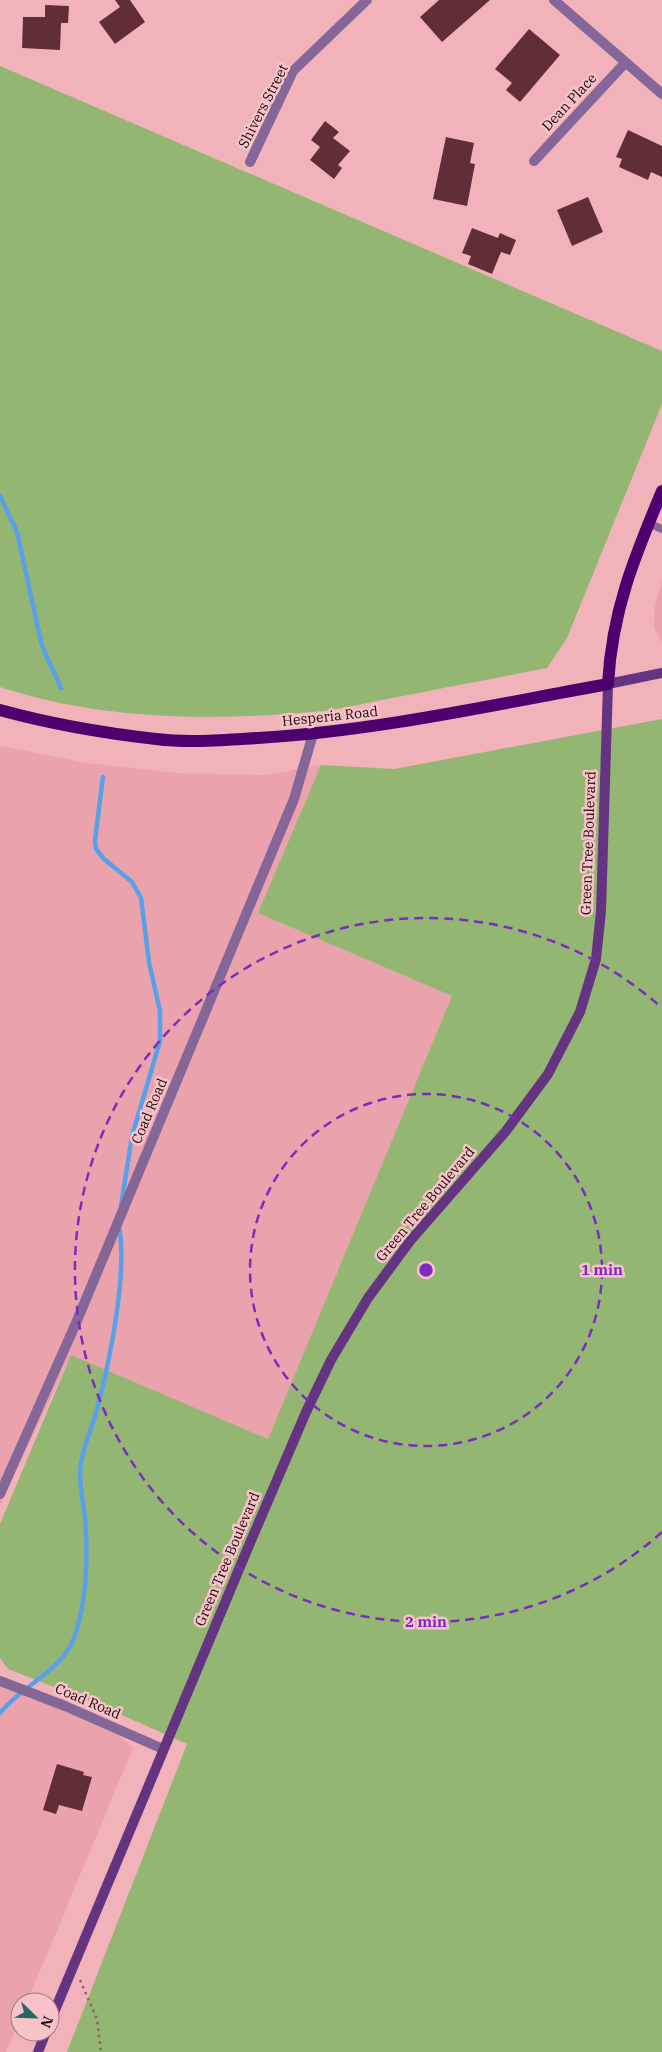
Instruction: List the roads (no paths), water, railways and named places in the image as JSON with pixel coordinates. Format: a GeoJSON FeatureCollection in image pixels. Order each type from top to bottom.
{"type":"FeatureCollection","features":[{"type":"Feature","properties":{"kind":"main road","name":"Green Tree Boulevard"},"geometry":{"type":"LineString","coordinates":[[60,1998],[306,1412],[331,1360],[368,1298],[410,1241],[506,1132],[548,1074],[580,1012],[596,959],[601,911],[610,648],[618,606],[648,523],[662,491]]}},
{"type":"Feature","properties":{"kind":"main road","name":"Hesperia Road"},"geometry":{"type":"LineString","coordinates":[[0,710],[44,722],[157,739],[208,740],[313,734],[386,724],[662,673]]}},
{"type":"Feature","properties":{"kind":"street","name":"Shivers Street"},"geometry":{"type":"LineString","coordinates":[[250,162],[293,72],[366,0]]}},
{"type":"Feature","properties":{"kind":"street"},"geometry":{"type":"LineString","coordinates":[[554,0],[662,94]]}},
{"type":"Feature","properties":{"kind":"street","name":"Dean Place"},"geometry":{"type":"LineString","coordinates":[[534,161],[625,63]]}},
{"type":"Feature","properties":{"kind":"street","name":"Coad Road"},"geometry":{"type":"LineString","coordinates":[[0,1494],[79,1314],[290,808],[313,734]]}},
{"type":"Feature","properties":{"kind":"street","name":"Coad Road"},"geometry":{"type":"LineString","coordinates":[[0,1681],[65,1706],[164,1749]]}},
{"type":"Feature","properties":{"kind":"lane"},"geometry":{"type":"LineString","coordinates":[[648,523],[662,529]]}},
{"type":"Feature","properties":{"kind":"waterway"},"geometry":{"type":"LineString","coordinates":[[0,496],[17,532],[42,646],[61,688]]}},
{"type":"Feature","properties":{"kind":"waterway"},"geometry":{"type":"LineString","coordinates":[[103,777],[95,840],[96,849],[104,859],[132,882],[141,898],[149,962],[160,1011],[160,1041],[132,1136],[121,1206]]}},
{"type":"Feature","properties":{"kind":"waterway"},"geometry":{"type":"LineString","coordinates":[[0,1713],[9,1703],[50,1670],[68,1650],[74,1638],[82,1609],[86,1578],[86,1547],[80,1470],[83,1451],[101,1393],[116,1320],[121,1269],[119,1226]]}}]}
